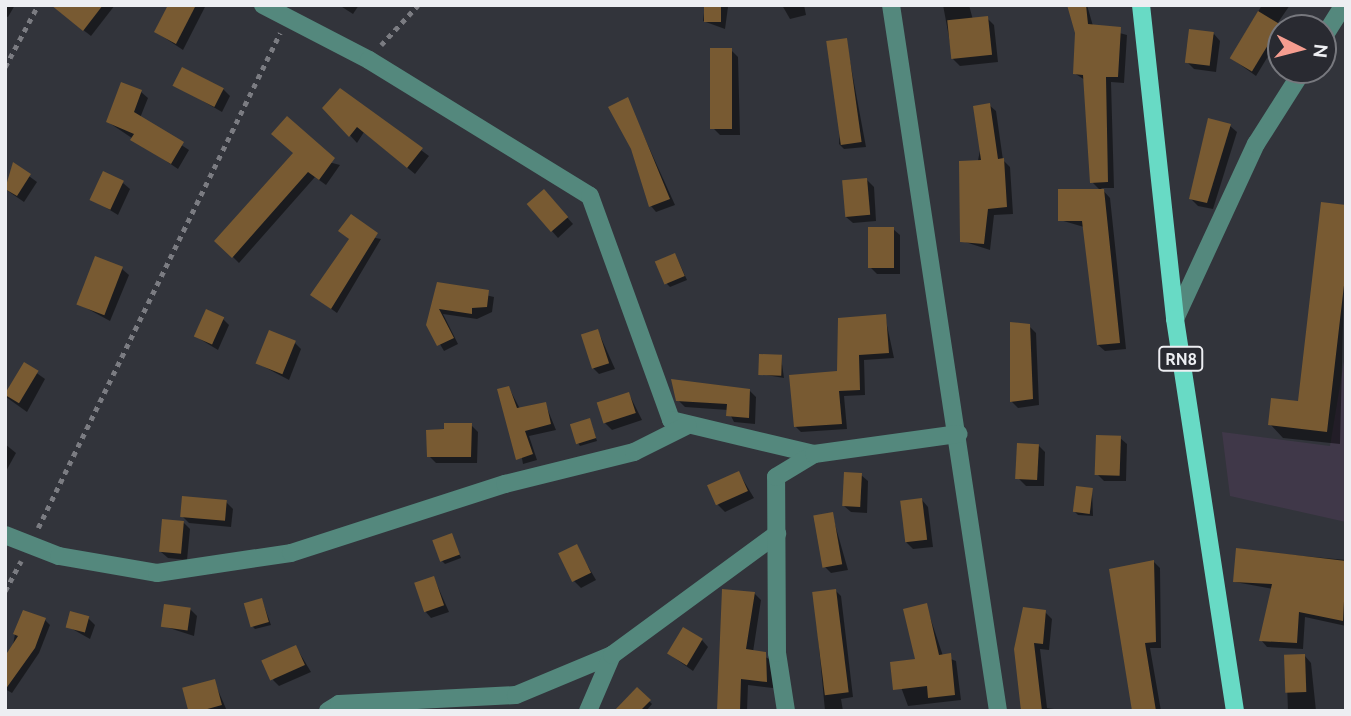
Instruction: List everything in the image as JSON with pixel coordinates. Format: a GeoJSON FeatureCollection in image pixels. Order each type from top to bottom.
{"type":"FeatureCollection","features":[{"type":"Feature","properties":{"kind":"main road","name":"RN8"},"geometry":{"type":"LineString","coordinates":[[1141,5],[1175,319],[1235,711]]}},
{"type":"Feature","properties":{"kind":"street"},"geometry":{"type":"LineString","coordinates":[[263,5],[286,20],[369,60],[590,196],[671,420],[814,454],[959,435]]}},
{"type":"Feature","properties":{"kind":"street"},"geometry":{"type":"LineString","coordinates":[[891,5],[959,435],[998,711]]}},
{"type":"Feature","properties":{"kind":"street"},"geometry":{"type":"LineString","coordinates":[[1175,319],[1256,144],[1294,84]]}},
{"type":"Feature","properties":{"kind":"street"},"geometry":{"type":"LineString","coordinates":[[5,535],[59,556],[156,573],[291,553],[505,484],[634,452],[688,425]]}},
{"type":"Feature","properties":{"kind":"street"},"geometry":{"type":"LineString","coordinates":[[786,711],[778,653],[776,477],[814,454]]}},
{"type":"Feature","properties":{"kind":"street"},"geometry":{"type":"LineString","coordinates":[[328,711],[339,704],[516,695],[612,655],[777,534]]}},
{"type":"Feature","properties":{"kind":"street"},"geometry":{"type":"LineString","coordinates":[[588,711],[612,655]]}},
{"type":"Feature","properties":{"kind":"path"},"geometry":{"type":"LineString","coordinates":[[5,67],[38,5]]}},
{"type":"Feature","properties":{"kind":"path"},"geometry":{"type":"LineString","coordinates":[[369,60],[411,5]]}},
{"type":"Feature","properties":{"kind":"path"},"geometry":{"type":"LineString","coordinates":[[408,12],[418,5]]}},
{"type":"Feature","properties":{"kind":"path"},"geometry":{"type":"LineString","coordinates":[[5,591],[286,20]]}},
{"type":"Feature","properties":{"kind":"shaded area"},"geometry":{"type":"Polygon","coordinates":[[[1346,349],[1346,522],[1230,496],[1222,432],[1330,446],[1346,349]]]}},
{"type":"Feature","properties":{"kind":"building"},"geometry":{"type":"Polygon","coordinates":[[[51,5],[103,5],[83,31],[51,5]]]}},
{"type":"Feature","properties":{"kind":"building"},"geometry":{"type":"Polygon","coordinates":[[[168,5],[196,5],[176,44],[154,32],[168,5]]]}},
{"type":"Feature","properties":{"kind":"building"},"geometry":{"type":"Polygon","coordinates":[[[704,5],[721,5],[721,22],[704,22],[704,5]]]}},
{"type":"Feature","properties":{"kind":"building"},"geometry":{"type":"Polygon","coordinates":[[[1067,5],[1086,5],[1088,24],[1121,27],[1118,77],[1106,77],[1108,182],[1090,183],[1083,75],[1073,74],[1075,33],[1067,5]]]}},
{"type":"Feature","properties":{"kind":"building"},"geometry":{"type":"Polygon","coordinates":[[[1258,11],[1267,16],[1267,47],[1252,72],[1230,58],[1258,11]]]}},
{"type":"Feature","properties":{"kind":"building"},"geometry":{"type":"Polygon","coordinates":[[[988,16],[992,55],[951,59],[947,20],[988,16]]]}},
{"type":"Feature","properties":{"kind":"building"},"geometry":{"type":"Polygon","coordinates":[[[1189,29],[1214,32],[1210,66],[1185,63],[1189,29]]]}},
{"type":"Feature","properties":{"kind":"building"},"geometry":{"type":"Polygon","coordinates":[[[847,38],[862,142],[841,145],[826,41],[847,38]]]}},
{"type":"Feature","properties":{"kind":"building"},"geometry":{"type":"Polygon","coordinates":[[[710,48],[732,48],[732,129],[710,129],[710,48]]]}},
{"type":"Feature","properties":{"kind":"building"},"geometry":{"type":"Polygon","coordinates":[[[182,67],[224,88],[214,107],[172,86],[182,67]]]}},
{"type":"Feature","properties":{"kind":"building"},"geometry":{"type":"Polygon","coordinates":[[[121,82],[142,90],[134,112],[184,142],[171,164],[130,140],[134,134],[106,122],[121,82]]]}},
{"type":"Feature","properties":{"kind":"building"},"geometry":{"type":"Polygon","coordinates":[[[340,88],[423,148],[407,168],[357,127],[349,137],[322,108],[340,88]]]}},
{"type":"Feature","properties":{"kind":"building"},"geometry":{"type":"Polygon","coordinates":[[[628,97],[670,199],[649,207],[631,149],[608,107],[628,97]]]}},
{"type":"Feature","properties":{"kind":"building"},"geometry":{"type":"Polygon","coordinates":[[[990,103],[998,159],[1004,158],[1007,207],[988,209],[984,244],[960,242],[959,161],[981,160],[973,106],[990,103]]]}},
{"type":"Feature","properties":{"kind":"building"},"geometry":{"type":"Polygon","coordinates":[[[287,116],[335,158],[319,180],[308,172],[232,258],[214,241],[293,153],[271,134],[287,116]]]}},
{"type":"Feature","properties":{"kind":"building"},"geometry":{"type":"Polygon","coordinates":[[[1208,118],[1231,124],[1207,203],[1189,199],[1208,118]]]}},
{"type":"Feature","properties":{"kind":"building"},"geometry":{"type":"Polygon","coordinates":[[[13,162],[31,174],[17,196],[5,189],[13,162]]]}},
{"type":"Feature","properties":{"kind":"building"},"geometry":{"type":"Polygon","coordinates":[[[103,171],[124,181],[110,210],[89,200],[103,171]]]}},
{"type":"Feature","properties":{"kind":"building"},"geometry":{"type":"Polygon","coordinates":[[[867,178],[870,215],[845,217],[842,180],[867,178]]]}},
{"type":"Feature","properties":{"kind":"building"},"geometry":{"type":"Polygon","coordinates":[[[544,189],[568,217],[551,232],[527,204],[544,189]]]}},
{"type":"Feature","properties":{"kind":"building"},"geometry":{"type":"Polygon","coordinates":[[[1058,189],[1104,189],[1120,343],[1097,345],[1082,221],[1058,221],[1058,189]]]}},
{"type":"Feature","properties":{"kind":"building"},"geometry":{"type":"Polygon","coordinates":[[[1321,202],[1346,205],[1346,268],[1327,432],[1268,425],[1271,398],[1298,401],[1321,202]]]}},
{"type":"Feature","properties":{"kind":"building"},"geometry":{"type":"Polygon","coordinates":[[[351,214],[378,233],[331,309],[310,295],[349,239],[338,231],[351,214]]]}},
{"type":"Feature","properties":{"kind":"building"},"geometry":{"type":"Polygon","coordinates":[[[868,227],[894,227],[894,268],[868,268],[868,227]]]}},
{"type":"Feature","properties":{"kind":"building"},"geometry":{"type":"Polygon","coordinates":[[[675,253],[685,276],[665,285],[655,262],[675,253]]]}},
{"type":"Feature","properties":{"kind":"building"},"geometry":{"type":"Polygon","coordinates":[[[95,256],[123,267],[104,315],[76,305],[95,256]]]}},
{"type":"Feature","properties":{"kind":"building"},"geometry":{"type":"Polygon","coordinates":[[[437,282],[489,290],[487,307],[472,308],[472,314],[439,309],[454,338],[437,346],[426,325],[437,282]]]}},
{"type":"Feature","properties":{"kind":"building"},"geometry":{"type":"Polygon","coordinates":[[[206,309],[224,317],[212,345],[194,336],[206,309]]]}},
{"type":"Feature","properties":{"kind":"building"},"geometry":{"type":"Polygon","coordinates":[[[886,314],[889,353],[859,355],[860,390],[839,391],[842,424],[794,427],[789,375],[837,371],[838,318],[886,314]]]}},
{"type":"Feature","properties":{"kind":"building"},"geometry":{"type":"Polygon","coordinates":[[[1010,322],[1030,324],[1033,399],[1010,402],[1010,322]]]}},
{"type":"Feature","properties":{"kind":"building"},"geometry":{"type":"Polygon","coordinates":[[[598,329],[609,363],[592,369],[581,335],[598,329]]]}},
{"type":"Feature","properties":{"kind":"building"},"geometry":{"type":"Polygon","coordinates":[[[269,330],[296,341],[282,374],[256,363],[269,330]]]}},
{"type":"Feature","properties":{"kind":"building"},"geometry":{"type":"Polygon","coordinates":[[[759,354],[782,355],[781,376],[758,375],[759,354]]]}},
{"type":"Feature","properties":{"kind":"building"},"geometry":{"type":"Polygon","coordinates":[[[24,362],[39,371],[19,403],[5,394],[24,362]]]}},
{"type":"Feature","properties":{"kind":"building"},"geometry":{"type":"Polygon","coordinates":[[[671,379],[750,389],[749,418],[726,416],[727,404],[676,401],[671,379]]]}},
{"type":"Feature","properties":{"kind":"building"},"geometry":{"type":"Polygon","coordinates":[[[509,386],[517,408],[546,402],[551,424],[525,431],[533,454],[516,460],[497,389],[509,386]]]}},
{"type":"Feature","properties":{"kind":"building"},"geometry":{"type":"Polygon","coordinates":[[[629,392],[636,413],[603,423],[597,403],[629,392]]]}},
{"type":"Feature","properties":{"kind":"building"},"geometry":{"type":"Polygon","coordinates":[[[590,418],[596,438],[576,444],[570,424],[590,418]]]}},
{"type":"Feature","properties":{"kind":"building"},"geometry":{"type":"Polygon","coordinates":[[[444,423],[472,423],[471,457],[427,457],[426,430],[444,429],[444,423]]]}},
{"type":"Feature","properties":{"kind":"building"},"geometry":{"type":"Polygon","coordinates":[[[1096,435],[1121,436],[1120,476],[1095,475],[1096,435]]]}},
{"type":"Feature","properties":{"kind":"building"},"geometry":{"type":"Polygon","coordinates":[[[1017,443],[1039,444],[1037,480],[1015,479],[1017,443]]]}},
{"type":"Feature","properties":{"kind":"building"},"geometry":{"type":"Polygon","coordinates":[[[739,471],[748,491],[716,505],[707,485],[739,471]]]}},
{"type":"Feature","properties":{"kind":"building"},"geometry":{"type":"Polygon","coordinates":[[[844,472],[862,473],[860,507],[842,506],[844,472]]]}},
{"type":"Feature","properties":{"kind":"building"},"geometry":{"type":"Polygon","coordinates":[[[1076,486],[1093,488],[1090,514],[1073,512],[1076,486]]]}},
{"type":"Feature","properties":{"kind":"building"},"geometry":{"type":"Polygon","coordinates":[[[182,496],[227,500],[225,521],[180,517],[182,496]]]}},
{"type":"Feature","properties":{"kind":"building"},"geometry":{"type":"Polygon","coordinates":[[[922,498],[927,540],[905,542],[900,501],[922,498]]]}},
{"type":"Feature","properties":{"kind":"building"},"geometry":{"type":"Polygon","coordinates":[[[833,512],[842,564],[823,568],[813,515],[833,512]]]}},
{"type":"Feature","properties":{"kind":"building"},"geometry":{"type":"Polygon","coordinates":[[[162,519],[184,521],[181,554],[159,552],[162,519]]]}},
{"type":"Feature","properties":{"kind":"building"},"geometry":{"type":"Polygon","coordinates":[[[452,533],[460,555],[440,562],[432,540],[452,533]]]}},
{"type":"Feature","properties":{"kind":"building"},"geometry":{"type":"Polygon","coordinates":[[[577,544],[591,573],[572,582],[558,553],[577,544]]]}},
{"type":"Feature","properties":{"kind":"building"},"geometry":{"type":"Polygon","coordinates":[[[1236,548],[1346,561],[1343,621],[1299,612],[1297,643],[1259,641],[1272,584],[1233,582],[1236,548]]]}},
{"type":"Feature","properties":{"kind":"building"},"geometry":{"type":"Polygon","coordinates":[[[1154,560],[1156,642],[1145,643],[1156,711],[1132,711],[1109,569],[1154,560]]]}},
{"type":"Feature","properties":{"kind":"building"},"geometry":{"type":"Polygon","coordinates":[[[434,576],[444,605],[424,612],[414,583],[434,576]]]}},
{"type":"Feature","properties":{"kind":"building"},"geometry":{"type":"Polygon","coordinates":[[[722,589],[755,592],[746,649],[766,652],[767,682],[741,679],[740,711],[717,711],[722,589]]]}},
{"type":"Feature","properties":{"kind":"building"},"geometry":{"type":"Polygon","coordinates":[[[836,589],[849,692],[825,695],[812,592],[836,589]]]}},
{"type":"Feature","properties":{"kind":"building"},"geometry":{"type":"Polygon","coordinates":[[[262,598],[269,622],[251,627],[244,603],[262,598]]]}},
{"type":"Feature","properties":{"kind":"building"},"geometry":{"type":"Polygon","coordinates":[[[927,603],[939,655],[951,653],[955,695],[928,698],[927,686],[893,690],[890,662],[915,659],[903,609],[927,603]]]}},
{"type":"Feature","properties":{"kind":"building"},"geometry":{"type":"Polygon","coordinates":[[[164,604],[191,608],[188,631],[161,627],[164,604]]]}},
{"type":"Feature","properties":{"kind":"building"},"geometry":{"type":"Polygon","coordinates":[[[1023,607],[1046,610],[1043,644],[1034,643],[1042,711],[1021,711],[1014,649],[1023,607]]]}},
{"type":"Feature","properties":{"kind":"building"},"geometry":{"type":"Polygon","coordinates":[[[23,610],[46,618],[35,648],[5,690],[5,656],[18,636],[13,634],[23,610]]]}},
{"type":"Feature","properties":{"kind":"building"},"geometry":{"type":"Polygon","coordinates":[[[70,611],[89,616],[85,633],[66,627],[70,611]]]}},
{"type":"Feature","properties":{"kind":"building"},"geometry":{"type":"Polygon","coordinates":[[[683,627],[703,639],[687,665],[667,654],[683,627]]]}},
{"type":"Feature","properties":{"kind":"building"},"geometry":{"type":"Polygon","coordinates":[[[296,645],[305,665],[270,681],[261,660],[296,645]]]}},
{"type":"Feature","properties":{"kind":"building"},"geometry":{"type":"Polygon","coordinates":[[[1305,654],[1306,692],[1285,693],[1284,655],[1305,654]]]}},
{"type":"Feature","properties":{"kind":"building"},"geometry":{"type":"Polygon","coordinates":[[[215,679],[222,705],[188,711],[182,688],[215,679]]]}},
{"type":"Feature","properties":{"kind":"building"},"geometry":{"type":"Polygon","coordinates":[[[637,687],[651,700],[640,711],[614,711],[637,687]]]}}]}
